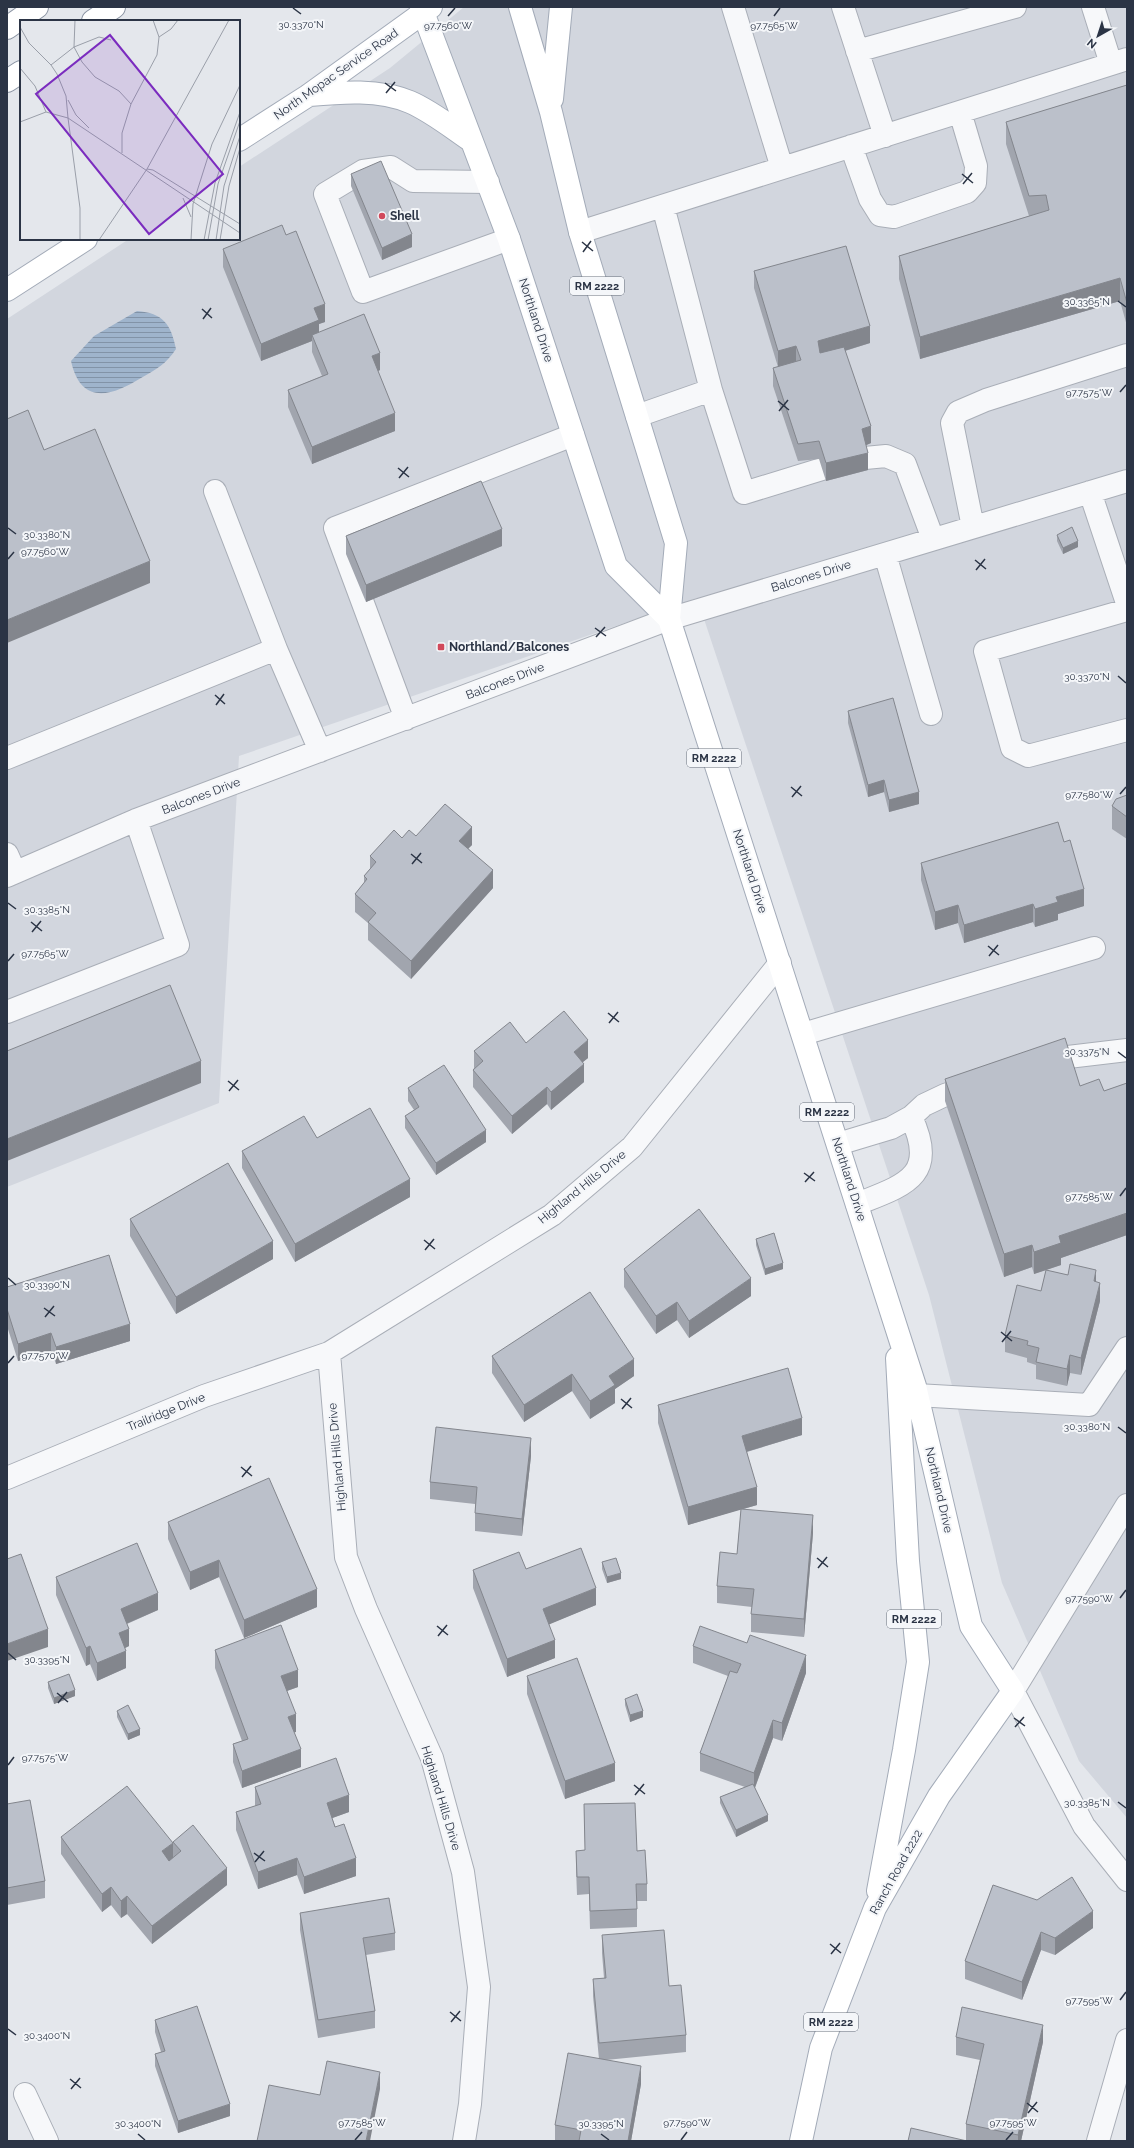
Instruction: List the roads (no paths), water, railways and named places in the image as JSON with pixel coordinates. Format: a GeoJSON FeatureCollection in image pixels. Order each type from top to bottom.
{"type":"FeatureCollection","features":[{"type":"Feature","properties":{"kind":"main road"},"geometry":{"type":"LineString","coordinates":[[7,28],[36,7]]}},
{"type":"Feature","properties":{"kind":"main road"},"geometry":{"type":"LineString","coordinates":[[95,20],[114,7]]}},
{"type":"Feature","properties":{"kind":"main road","name":"Northland Drive"},"geometry":{"type":"LineString","coordinates":[[520,7],[551,112],[580,232],[676,542],[669,619],[896,1327],[908,1395],[971,1626],[1013,1691]]}},
{"type":"Feature","properties":{"kind":"main road"},"geometry":{"type":"LineString","coordinates":[[551,112],[561,7]]}},
{"type":"Feature","properties":{"kind":"main road","name":"Northland Drive"},"geometry":{"type":"LineString","coordinates":[[425,9],[470,140],[488,182],[509,239],[616,566],[669,619]]}},
{"type":"Feature","properties":{"kind":"main road","name":"North Mopac Service Road"},"geometry":{"type":"LineString","coordinates":[[240,139],[309,95],[425,9]]}},
{"type":"Feature","properties":{"kind":"main road"},"geometry":{"type":"LineString","coordinates":[[7,81],[20,73]]}},
{"type":"Feature","properties":{"kind":"main road"},"geometry":{"type":"LineString","coordinates":[[309,95],[349,92],[380,95],[410,102],[470,140]]}},
{"type":"Feature","properties":{"kind":"main road"},"geometry":{"type":"LineString","coordinates":[[7,290],[84,240]]}},
{"type":"Feature","properties":{"kind":"main road","name":"RM 2222"},"geometry":{"type":"LineString","coordinates":[[875,1908],[904,1750],[918,1662],[908,1561],[908,1395]]}},
{"type":"Feature","properties":{"kind":"main road","name":"Ranch Road 2222"},"geometry":{"type":"LineString","coordinates":[[801,2141],[821,2048],[875,1908],[939,1796],[1013,1691]]}},
{"type":"Feature","properties":{"kind":"street"},"geometry":{"type":"LineString","coordinates":[[733,7],[782,168]]}},
{"type":"Feature","properties":{"kind":"street"},"geometry":{"type":"LineString","coordinates":[[843,7],[885,136]]}},
{"type":"Feature","properties":{"kind":"street"},"geometry":{"type":"LineString","coordinates":[[857,51],[1015,7]]}},
{"type":"Feature","properties":{"kind":"street"},"geometry":{"type":"LineString","coordinates":[[580,232],[1119,62],[1093,7]]}},
{"type":"Feature","properties":{"kind":"street"},"geometry":{"type":"LineString","coordinates":[[851,146],[870,199],[880,215],[894,217],[967,192],[975,183],[976,166],[960,112]]}},
{"type":"Feature","properties":{"kind":"street"},"geometry":{"type":"LineString","coordinates":[[488,182],[413,181],[391,167],[363,171],[324,194],[363,292],[509,239]]}},
{"type":"Feature","properties":{"kind":"street"},"geometry":{"type":"LineString","coordinates":[[663,206],[710,390],[744,493],[822,469]]}},
{"type":"Feature","properties":{"kind":"street"},"geometry":{"type":"LineString","coordinates":[[973,527],[952,423],[958,412],[986,400],[1127,355]]}},
{"type":"Feature","properties":{"kind":"street"},"geometry":{"type":"LineString","coordinates":[[637,416],[710,390]]}},
{"type":"Feature","properties":{"kind":"street"},"geometry":{"type":"LineString","coordinates":[[406,718],[335,528],[573,435]]}},
{"type":"Feature","properties":{"kind":"street"},"geometry":{"type":"LineString","coordinates":[[865,458],[886,456],[905,464],[933,539]]}},
{"type":"Feature","properties":{"kind":"street","name":"Balcones Drive"},"geometry":{"type":"LineString","coordinates":[[10,867],[669,619],[1127,481]]}},
{"type":"Feature","properties":{"kind":"street"},"geometry":{"type":"LineString","coordinates":[[215,491],[276,649],[320,751]]}},
{"type":"Feature","properties":{"kind":"street"},"geometry":{"type":"LineString","coordinates":[[1090,492],[1127,603]]}},
{"type":"Feature","properties":{"kind":"street"},"geometry":{"type":"LineString","coordinates":[[885,554],[931,714]]}},
{"type":"Feature","properties":{"kind":"street"},"geometry":{"type":"LineString","coordinates":[[1127,610],[985,651],[1012,748],[1028,756],[1127,730]]}},
{"type":"Feature","properties":{"kind":"street"},"geometry":{"type":"LineString","coordinates":[[7,758],[276,649]]}},
{"type":"Feature","properties":{"kind":"street"},"geometry":{"type":"LineString","coordinates":[[7,1012],[178,945],[136,820]]}},
{"type":"Feature","properties":{"kind":"street"},"geometry":{"type":"LineString","coordinates":[[803,1034],[1094,948]]}},
{"type":"Feature","properties":{"kind":"street","name":"Highland Hills Drive"},"geometry":{"type":"LineString","coordinates":[[464,2141],[470,2104],[478,1987],[463,1872],[432,1758],[366,1609],[346,1557],[329,1353],[552,1215],[632,1147],[780,963]]}},
{"type":"Feature","properties":{"kind":"street"},"geometry":{"type":"LineString","coordinates":[[1022,1071],[1068,1057],[1127,1050]]}},
{"type":"Feature","properties":{"kind":"street"},"geometry":{"type":"LineString","coordinates":[[838,1144],[892,1128],[911,1117],[924,1106],[945,1095],[992,1080]]}},
{"type":"Feature","properties":{"kind":"street"},"geometry":{"type":"LineString","coordinates":[[857,1204],[899,1187],[912,1178],[920,1162],[922,1149],[919,1132],[911,1117]]}},
{"type":"Feature","properties":{"kind":"street"},"geometry":{"type":"LineString","coordinates":[[908,1395],[1089,1405],[1127,1348]]}},
{"type":"Feature","properties":{"kind":"street","name":"Trailridge Drive"},"geometry":{"type":"LineString","coordinates":[[7,1478],[204,1396],[329,1353]]}},
{"type":"Feature","properties":{"kind":"street"},"geometry":{"type":"LineString","coordinates":[[1127,1506],[1013,1691],[1084,1826],[1127,1880]]}},
{"type":"Feature","properties":{"kind":"street"},"geometry":{"type":"LineString","coordinates":[[1098,2141],[1127,2040]]}},
{"type":"Feature","properties":{"kind":"street"},"geometry":{"type":"LineString","coordinates":[[25,2094],[47,2141]]}},
{"type":"Feature","properties":{"kind":"water"},"geometry":{"type":"Polygon","coordinates":[[[137,311],[153,314],[164,321],[174,340],[176,349],[169,359],[161,366],[130,384],[109,392],[99,393],[90,391],[82,385],[76,375],[71,361],[94,336],[137,311]]]}},
{"type":"Feature","properties":{"kind":"place","name":"Shell"},"geometry":{"type":"Point","coordinates":[382,216]}},
{"type":"Feature","properties":{"kind":"place","name":"Northland/Balcones"},"geometry":{"type":"Point","coordinates":[441,647]}}]}
